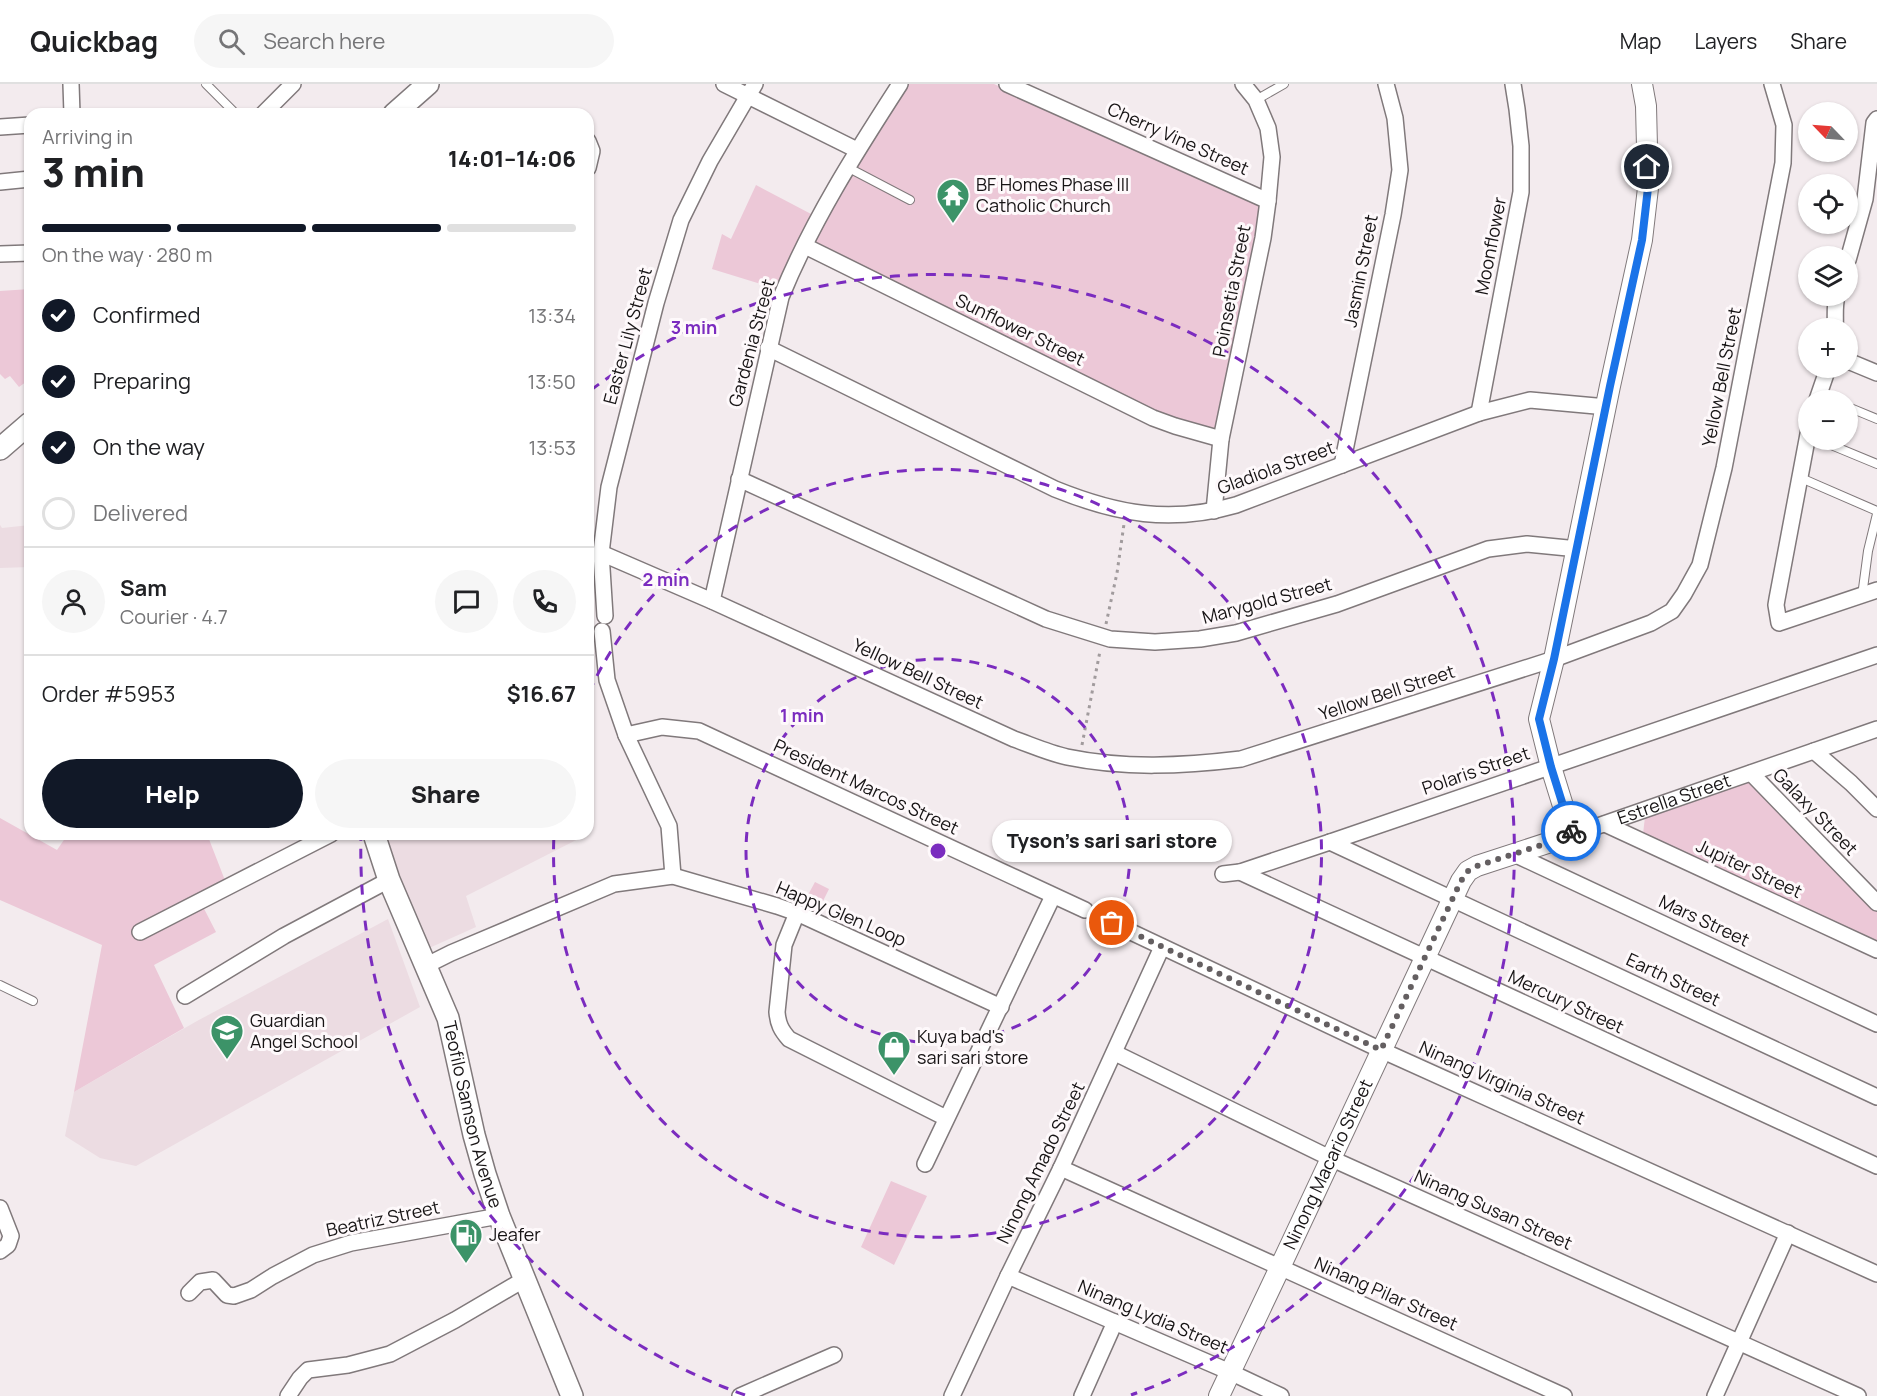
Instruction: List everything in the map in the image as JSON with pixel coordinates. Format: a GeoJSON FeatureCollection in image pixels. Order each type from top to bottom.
{"type":"FeatureCollection","features":[{"type":"Feature","properties":{"kind":"main road"},"geometry":{"type":"LineString","coordinates":[[401,108],[428,84]]}},
{"type":"Feature","properties":{"kind":"main road"},"geometry":{"type":"LineString","coordinates":[[0,449],[24,428]]}},
{"type":"Feature","properties":{"kind":"main road","name":"Teofilo Samson Avenue"},"geometry":{"type":"LineString","coordinates":[[377,840],[389,880],[448,1018],[474,1135],[499,1216],[572,1396]]}},
{"type":"Feature","properties":{"kind":"street"},"geometry":{"type":"LineString","coordinates":[[71,84],[72,108]]}},
{"type":"Feature","properties":{"kind":"street"},"geometry":{"type":"LineString","coordinates":[[724,84],[752,90],[857,150]]}},
{"type":"Feature","properties":{"kind":"street","name":"Gardenia Street"},"geometry":{"type":"LineString","coordinates":[[712,601],[781,297],[847,167],[900,84]]}},
{"type":"Feature","properties":{"kind":"street","name":"Cherry Vine Street"},"geometry":{"type":"LineString","coordinates":[[1007,84],[1268,201]]}},
{"type":"Feature","properties":{"kind":"street","name":"Poinsetia Street"},"geometry":{"type":"LineString","coordinates":[[1214,511],[1221,440],[1263,238],[1272,157],[1268,128],[1256,100],[1243,84]]}},
{"type":"Feature","properties":{"kind":"street","name":"Jasmin Street"},"geometry":{"type":"LineString","coordinates":[[1342,465],[1393,215],[1400,170],[1395,118],[1386,84]]}},
{"type":"Feature","properties":{"kind":"street","name":"Moonflower"},"geometry":{"type":"LineString","coordinates":[[1479,413],[1521,192],[1521,146],[1513,84]]}},
{"type":"Feature","properties":{"kind":"street"},"geometry":{"type":"LineString","coordinates":[[1572,835],[1539,719],[1578,549],[1645,218],[1648,177],[1646,106],[1642,84]]}},
{"type":"Feature","properties":{"kind":"street","name":"Yellow Bell Street"},"geometry":{"type":"LineString","coordinates":[[601,553],[712,601],[1014,739],[1066,756],[1136,766],[1193,765],[1241,759],[1554,659],[1651,623],[1672,611],[1700,565],[1724,468],[1783,163],[1784,125],[1772,84]]}},
{"type":"Feature","properties":{"kind":"street"},"geometry":{"type":"LineString","coordinates":[[268,108],[290,85]]}},
{"type":"Feature","properties":{"kind":"street","name":"Easter Lily Street"},"geometry":{"type":"LineString","coordinates":[[605,616],[601,553],[609,487],[656,303],[681,220],[710,161],[752,90]]}},
{"type":"Feature","properties":{"kind":"street"},"geometry":{"type":"LineString","coordinates":[[1852,246],[1865,199],[1874,123],[1877,119]]}},
{"type":"Feature","properties":{"kind":"street"},"geometry":{"type":"LineString","coordinates":[[0,127],[24,125]]}},
{"type":"Feature","properties":{"kind":"street"},"geometry":{"type":"LineString","coordinates":[[0,182],[24,180]]}},
{"type":"Feature","properties":{"kind":"street","name":"Sunflower Street"},"geometry":{"type":"LineString","coordinates":[[805,246],[1153,418],[1221,440]]}},
{"type":"Feature","properties":{"kind":"street"},"geometry":{"type":"LineString","coordinates":[[0,254],[24,253]]}},
{"type":"Feature","properties":{"kind":"street","name":"Gladiola Street"},"geometry":{"type":"LineString","coordinates":[[768,348],[1055,489],[1096,505],[1173,516],[1214,511],[1236,505],[1479,413],[1530,400],[1607,407]]}},
{"type":"Feature","properties":{"kind":"street"},"geometry":{"type":"LineString","coordinates":[[1858,365],[1877,373]]}},
{"type":"Feature","properties":{"kind":"street"},"geometry":{"type":"LineString","coordinates":[[1808,450],[1776,605],[1779,623],[1870,593]]}},
{"type":"Feature","properties":{"kind":"street","name":"Marygold Street"},"geometry":{"type":"LineString","coordinates":[[739,479],[1046,619],[1110,639],[1155,642],[1200,639],[1236,633],[1337,604],[1488,549],[1527,543],[1578,549]]}},
{"type":"Feature","properties":{"kind":"street"},"geometry":{"type":"LineString","coordinates":[[602,632],[607,680],[626,735],[669,826],[673,876]]}},
{"type":"Feature","properties":{"kind":"street","name":"Polaris Street"},"geometry":{"type":"LineString","coordinates":[[1223,874],[1240,872],[1330,842],[1877,655]]}},
{"type":"Feature","properties":{"kind":"street","name":"President Marcos Street"},"geometry":{"type":"LineString","coordinates":[[626,735],[662,727],[699,731],[1084,910]]}},
{"type":"Feature","properties":{"kind":"street","name":"Estrella Street"},"geometry":{"type":"LineString","coordinates":[[1452,899],[1468,871],[1477,866],[1877,729]]}},
{"type":"Feature","properties":{"kind":"street"},"geometry":{"type":"LineString","coordinates":[[1815,751],[1877,809]]}},
{"type":"Feature","properties":{"kind":"street","name":"Galaxy Street"},"geometry":{"type":"LineString","coordinates":[[1751,773],[1877,903]]}},
{"type":"Feature","properties":{"kind":"street","name":"Jupiter Street"},"geometry":{"type":"LineString","coordinates":[[1605,824],[1877,950]]}},
{"type":"Feature","properties":{"kind":"street"},"geometry":{"type":"LineString","coordinates":[[140,932],[319,840]]}},
{"type":"Feature","properties":{"kind":"street","name":"Earth Street"},"geometry":{"type":"LineString","coordinates":[[1330,842],[1877,1096]]}},
{"type":"Feature","properties":{"kind":"street","name":"Mars Street"},"geometry":{"type":"LineString","coordinates":[[1514,854],[1877,1024]]}},
{"type":"Feature","properties":{"kind":"street","name":"Mercury Street"},"geometry":{"type":"LineString","coordinates":[[1240,872],[1877,1166]]}},
{"type":"Feature","properties":{"kind":"street","name":"Happy Glen Loop"},"geometry":{"type":"LineString","coordinates":[[425,966],[614,884],[673,876],[797,913],[1001,1006]]}},
{"type":"Feature","properties":{"kind":"street"},"geometry":{"type":"LineString","coordinates":[[186,996],[284,936],[389,880]]}},
{"type":"Feature","properties":{"kind":"street"},"geometry":{"type":"LineString","coordinates":[[924,1164],[1053,896]]}},
{"type":"Feature","properties":{"kind":"street","name":"Ninong Macario Street"},"geometry":{"type":"LineString","coordinates":[[1219,1396],[1452,899]]}},
{"type":"Feature","properties":{"kind":"street"},"geometry":{"type":"LineString","coordinates":[[797,913],[783,945],[777,1012],[781,1030],[789,1039],[946,1118]]}},
{"type":"Feature","properties":{"kind":"street","name":"Ninang Virginia Street"},"geometry":{"type":"LineString","coordinates":[[1112,923],[1381,1050],[1877,1274]]}},
{"type":"Feature","properties":{"kind":"street","name":"Ninong Amado Street"},"geometry":{"type":"LineString","coordinates":[[952,1396],[1115,1053],[1162,947]]}},
{"type":"Feature","properties":{"kind":"street","name":"Ninang Susan Street"},"geometry":{"type":"LineString","coordinates":[[1115,1053],[1330,1158],[1858,1396]]}},
{"type":"Feature","properties":{"kind":"street","name":"Ninang Pilar Street"},"geometry":{"type":"LineString","coordinates":[[1061,1168],[1564,1396]]}},
{"type":"Feature","properties":{"kind":"street"},"geometry":{"type":"LineString","coordinates":[[0,1208],[11,1236],[8,1245],[0,1251]]}},
{"type":"Feature","properties":{"kind":"street","name":"Beatriz Street"},"geometry":{"type":"LineString","coordinates":[[189,1293],[200,1282],[213,1280],[227,1294],[241,1294],[313,1255],[351,1243],[499,1216]]}},
{"type":"Feature","properties":{"kind":"street"},"geometry":{"type":"LineString","coordinates":[[1714,1396],[1788,1233]]}},
{"type":"Feature","properties":{"kind":"street","name":"Ninang Lydia Street"},"geometry":{"type":"LineString","coordinates":[[1008,1276],[1281,1396]]}},
{"type":"Feature","properties":{"kind":"street"},"geometry":{"type":"LineString","coordinates":[[288,1396],[308,1370],[348,1365],[390,1354],[455,1320],[525,1279]]}},
{"type":"Feature","properties":{"kind":"street"},"geometry":{"type":"LineString","coordinates":[[1083,1396],[1115,1322]]}},
{"type":"Feature","properties":{"kind":"street"},"geometry":{"type":"LineString","coordinates":[[740,1396],[834,1355]]}},
{"type":"Feature","properties":{"kind":"lane"},"geometry":{"type":"LineString","coordinates":[[206,84],[230,108]]}},
{"type":"Feature","properties":{"kind":"lane"},"geometry":{"type":"LineString","coordinates":[[1256,100],[1284,84]]}},
{"type":"Feature","properties":{"kind":"lane"},"geometry":{"type":"LineString","coordinates":[[847,167],[910,200]]}},
{"type":"Feature","properties":{"kind":"lane"},"geometry":{"type":"LineString","coordinates":[[1858,411],[1877,419]]}},
{"type":"Feature","properties":{"kind":"lane"},"geometry":{"type":"LineString","coordinates":[[1845,450],[1877,464]]}},
{"type":"Feature","properties":{"kind":"lane"},"geometry":{"type":"LineString","coordinates":[[1801,478],[1877,512],[1868,551],[1870,593]]}},
{"type":"Feature","properties":{"kind":"lane"},"geometry":{"type":"LineString","coordinates":[[0,985],[33,1001]]}},
{"type":"Feature","properties":{"kind":"path"},"geometry":{"type":"LineString","coordinates":[[1079,758],[1117,573],[1126,511]]}},
{"type":"Feature","properties":{"kind":"shaded area"},"geometry":{"type":"Polygon","coordinates":[[[905,84],[994,84],[1263,204],[1217,434],[1179,424],[810,245],[905,84]]]}},
{"type":"Feature","properties":{"kind":"shaded area"},"geometry":{"type":"Polygon","coordinates":[[[756,185],[813,215],[777,289],[712,269],[722,234],[731,239],[756,185]]]}},
{"type":"Feature","properties":{"kind":"shaded area"},"geometry":{"type":"Polygon","coordinates":[[[24,289],[24,383],[19,387],[10,376],[5,379],[0,374],[0,291],[24,289]]]}},
{"type":"Feature","properties":{"kind":"shaded area"},"geometry":{"type":"Polygon","coordinates":[[[0,525],[2,528],[24,526],[24,567],[0,568],[0,525]]]}},
{"type":"Feature","properties":{"kind":"shaded area"},"geometry":{"type":"Polygon","coordinates":[[[1750,776],[1877,907],[1877,942],[1643,834],[1645,817],[1750,776]]]}},
{"type":"Feature","properties":{"kind":"shaded area"},"geometry":{"type":"Polygon","coordinates":[[[0,818],[24,831],[24,840],[39,840],[57,850],[64,840],[209,840],[226,883],[198,897],[216,932],[154,965],[184,1028],[74,1092],[102,945],[0,900],[0,818]]]}},
{"type":"Feature","properties":{"kind":"shaded area"},"geometry":{"type":"Polygon","coordinates":[[[389,840],[576,840],[466,896],[476,927],[427,949],[398,875],[389,840]]]}},
{"type":"Feature","properties":{"kind":"shaded area"},"geometry":{"type":"Polygon","coordinates":[[[815,882],[829,889],[817,913],[802,906],[815,882]]]}},
{"type":"Feature","properties":{"kind":"shaded area","name":"Guardian Angel School"},"geometry":{"type":"Polygon","coordinates":[[[388,919],[420,1007],[136,1166],[100,1158],[65,1136],[74,1092],[197,1021],[388,919]]]}},
{"type":"Feature","properties":{"kind":"shaded area"},"geometry":{"type":"Polygon","coordinates":[[[891,1181],[927,1196],[894,1265],[861,1247],[891,1181]]]}},
{"type":"Feature","properties":{"kind":"way so far"},"geometry":{"type":"LineString","coordinates":[[1112,923],[1381,1050],[1461,881],[1468,871],[1572,835],[1571,831]]}},
{"type":"Feature","properties":{"kind":"place","name":"BF Homes Phase III Catholic Church"},"geometry":{"type":"Point","coordinates":[953,224]}},
{"type":"Feature","properties":{"kind":"place","name":"Tyson's sari sari store"},"geometry":{"type":"Point","coordinates":[1112,923]}},
{"type":"Feature","properties":{"kind":"place","name":"Guardian Angel School"},"geometry":{"type":"Point","coordinates":[227,1060]}},
{"type":"Feature","properties":{"kind":"place","name":"Kuya bad's sari sari store"},"geometry":{"type":"Point","coordinates":[894,1076]}},
{"type":"Feature","properties":{"kind":"place","name":"Jeafer"},"geometry":{"type":"Point","coordinates":[466,1264]}},
{"type":"Feature","properties":{"kind":"route"},"geometry":{"type":"LineString","coordinates":[[1571,831],[1539,719],[1554,659],[1642,240],[1648,188],[1647,167]]}}]}
